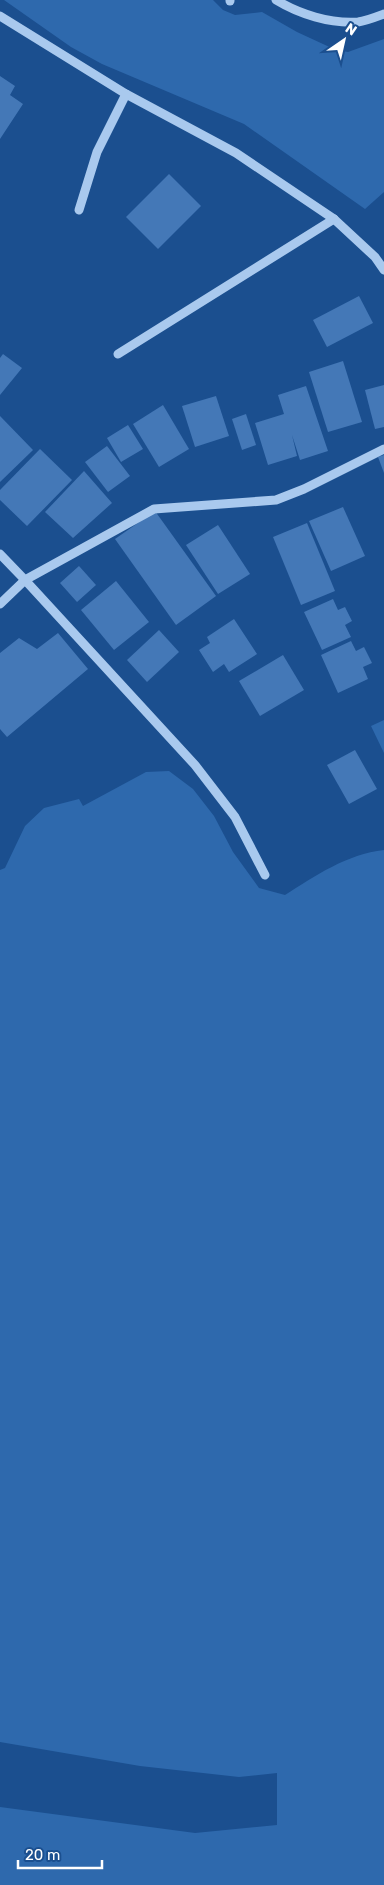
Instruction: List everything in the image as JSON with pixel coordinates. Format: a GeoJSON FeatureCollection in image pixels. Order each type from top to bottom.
{"type":"FeatureCollection","features":[{"type":"Feature","properties":{"kind":"street"},"geometry":{"type":"LineString","coordinates":[[276,0],[309,15],[336,21],[359,22],[384,14]]}},
{"type":"Feature","properties":{"kind":"street"},"geometry":{"type":"LineString","coordinates":[[0,16],[126,94],[236,153],[334,219],[375,257],[384,270]]}},
{"type":"Feature","properties":{"kind":"street"},"geometry":{"type":"LineString","coordinates":[[79,210],[96,152],[126,94]]}},
{"type":"Feature","properties":{"kind":"street"},"geometry":{"type":"LineString","coordinates":[[118,354],[334,219]]}},
{"type":"Feature","properties":{"kind":"street"},"geometry":{"type":"LineString","coordinates":[[0,604],[25,580],[154,509],[276,500],[304,489],[384,449]]}},
{"type":"Feature","properties":{"kind":"street"},"geometry":{"type":"LineString","coordinates":[[0,554],[195,765],[235,817],[265,875]]}},
{"type":"Feature","properties":{"kind":"shaded area"},"geometry":{"type":"Polygon","coordinates":[[[4,0],[213,0],[223,10],[235,15],[262,12],[297,32],[336,50],[348,52],[384,39],[384,192],[365,209],[244,124],[102,64],[71,47],[4,0]]]}},
{"type":"Feature","properties":{"kind":"shaded area"},"geometry":{"type":"Polygon","coordinates":[[[384,720],[384,753],[371,726],[384,720]]]}},
{"type":"Feature","properties":{"kind":"shaded area"},"geometry":{"type":"Polygon","coordinates":[[[169,771],[193,789],[214,816],[233,852],[259,888],[285,895],[320,873],[344,861],[370,852],[384,850],[384,1885],[0,1885],[0,1807],[195,1833],[277,1825],[277,1773],[239,1777],[140,1766],[0,1742],[0,870],[5,868],[25,826],[44,808],[79,799],[83,806],[146,772],[169,771]]]}},
{"type":"Feature","properties":{"kind":"building"},"geometry":{"type":"Polygon","coordinates":[[[0,76],[15,86],[10,95],[23,104],[0,139],[0,76]]]}},
{"type":"Feature","properties":{"kind":"building"},"geometry":{"type":"Polygon","coordinates":[[[169,174],[201,206],[158,249],[126,217],[169,174]]]}},
{"type":"Feature","properties":{"kind":"building"},"geometry":{"type":"Polygon","coordinates":[[[359,296],[373,323],[327,347],[313,320],[359,296]]]}},
{"type":"Feature","properties":{"kind":"building"},"geometry":{"type":"Polygon","coordinates":[[[3,354],[22,368],[0,395],[0,358],[3,354]]]}},
{"type":"Feature","properties":{"kind":"building"},"geometry":{"type":"Polygon","coordinates":[[[343,361],[362,422],[328,432],[309,372],[343,361]]]}},
{"type":"Feature","properties":{"kind":"building"},"geometry":{"type":"Polygon","coordinates":[[[384,385],[384,427],[375,429],[365,390],[384,385]]]}},
{"type":"Feature","properties":{"kind":"building"},"geometry":{"type":"Polygon","coordinates":[[[306,386],[328,451],[300,460],[292,435],[297,456],[268,465],[255,423],[284,414],[278,395],[306,386]]]}},
{"type":"Feature","properties":{"kind":"building"},"geometry":{"type":"Polygon","coordinates":[[[216,396],[229,436],[195,447],[182,406],[216,396]]]}},
{"type":"Feature","properties":{"kind":"building"},"geometry":{"type":"Polygon","coordinates":[[[163,405],[189,449],[159,467],[133,424],[163,405]]]}},
{"type":"Feature","properties":{"kind":"building"},"geometry":{"type":"Polygon","coordinates":[[[246,414],[256,445],[242,450],[232,419],[246,414]]]}},
{"type":"Feature","properties":{"kind":"building"},"geometry":{"type":"Polygon","coordinates":[[[0,416],[33,450],[0,482],[0,416]]]}},
{"type":"Feature","properties":{"kind":"building"},"geometry":{"type":"Polygon","coordinates":[[[128,425],[143,449],[121,462],[107,438],[128,425]]]}},
{"type":"Feature","properties":{"kind":"building"},"geometry":{"type":"Polygon","coordinates":[[[107,446],[130,476],[108,492],[85,462],[107,446]]]}},
{"type":"Feature","properties":{"kind":"building"},"geometry":{"type":"Polygon","coordinates":[[[40,449],[72,480],[27,526],[0,500],[0,490],[40,449]]]}},
{"type":"Feature","properties":{"kind":"building"},"geometry":{"type":"Polygon","coordinates":[[[384,455],[384,473],[378,457],[384,455]]]}},
{"type":"Feature","properties":{"kind":"building"},"geometry":{"type":"Polygon","coordinates":[[[84,471],[112,503],[73,538],[45,512],[84,471]]]}},
{"type":"Feature","properties":{"kind":"building"},"geometry":{"type":"Polygon","coordinates":[[[343,507],[365,556],[331,571],[309,521],[343,507]]]}},
{"type":"Feature","properties":{"kind":"building"},"geometry":{"type":"Polygon","coordinates":[[[155,511],[216,596],[176,625],[115,539],[155,511]]]}},
{"type":"Feature","properties":{"kind":"building"},"geometry":{"type":"Polygon","coordinates":[[[307,523],[335,591],[301,605],[273,537],[307,523]]]}},
{"type":"Feature","properties":{"kind":"building"},"geometry":{"type":"Polygon","coordinates":[[[218,525],[250,574],[218,594],[186,545],[218,525]]]}},
{"type":"Feature","properties":{"kind":"building"},"geometry":{"type":"Polygon","coordinates":[[[79,566],[96,585],[77,602],[60,583],[79,566]]]}},
{"type":"Feature","properties":{"kind":"building"},"geometry":{"type":"Polygon","coordinates":[[[116,581],[149,622],[114,650],[81,610],[116,581]]]}},
{"type":"Feature","properties":{"kind":"building"},"geometry":{"type":"Polygon","coordinates":[[[333,599],[338,610],[345,607],[352,621],[345,625],[351,637],[322,650],[304,612],[333,599]]]}},
{"type":"Feature","properties":{"kind":"building"},"geometry":{"type":"Polygon","coordinates":[[[234,619],[257,654],[229,672],[224,664],[213,672],[199,650],[210,643],[207,637],[234,619]]]}},
{"type":"Feature","properties":{"kind":"building"},"geometry":{"type":"Polygon","coordinates":[[[159,630],[179,652],[147,682],[127,660],[159,630]]]}},
{"type":"Feature","properties":{"kind":"building"},"geometry":{"type":"Polygon","coordinates":[[[58,633],[88,669],[7,737],[0,729],[0,653],[19,638],[37,649],[58,633]]]}},
{"type":"Feature","properties":{"kind":"building"},"geometry":{"type":"Polygon","coordinates":[[[351,641],[356,651],[364,647],[372,663],[363,667],[368,679],[338,693],[321,655],[351,641]]]}},
{"type":"Feature","properties":{"kind":"building"},"geometry":{"type":"Polygon","coordinates":[[[283,655],[304,690],[260,716],[239,681],[283,655]]]}},
{"type":"Feature","properties":{"kind":"building"},"geometry":{"type":"Polygon","coordinates":[[[355,750],[377,789],[349,804],[327,765],[355,750]]]}}]}
